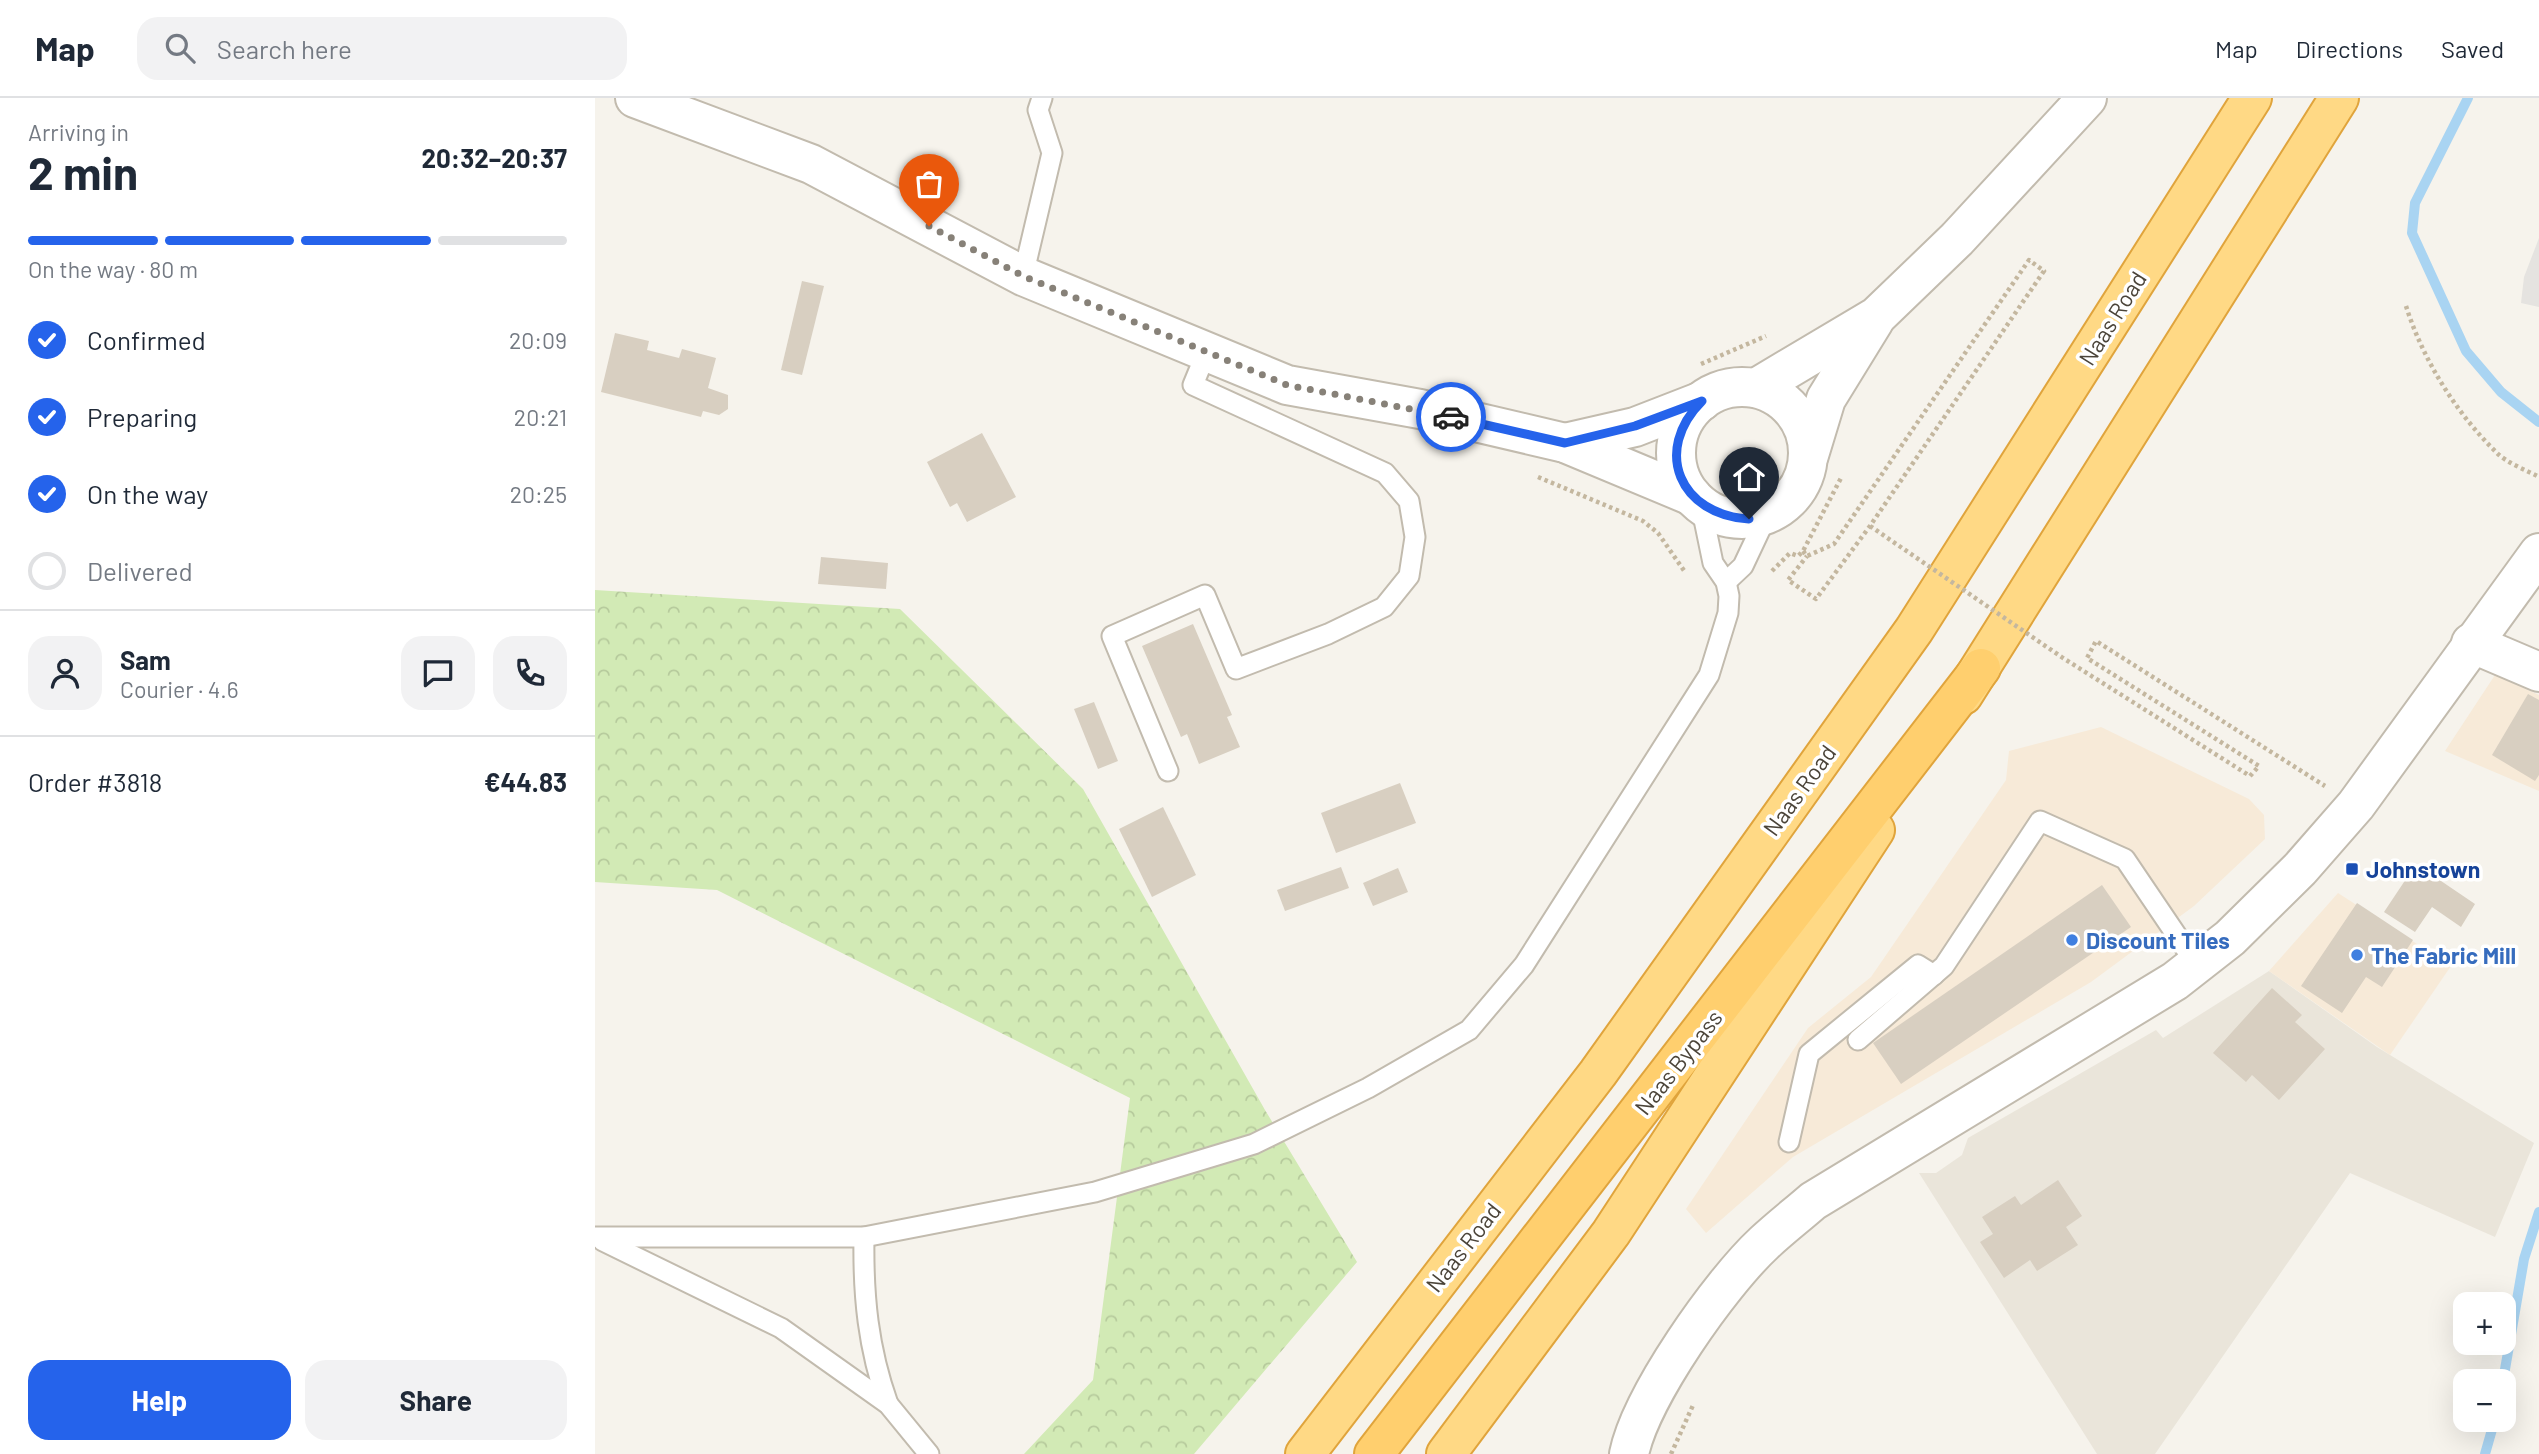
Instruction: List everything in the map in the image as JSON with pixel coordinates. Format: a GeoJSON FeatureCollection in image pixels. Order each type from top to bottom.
{"type":"FeatureCollection","features":[{"type":"Feature","properties":{"kind":"highway","name":"Naas Road"},"geometry":{"type":"LineString","coordinates":[[1305,1454],[1598,1073],[1914,630],[2252,98]]}},
{"type":"Feature","properties":{"kind":"highway"},"geometry":{"type":"LineString","coordinates":[[1446,1454],[1611,1233],[1981,668],[2339,98]]}},
{"type":"Feature","properties":{"kind":"highway","name":"Naas Bypass"},"geometry":{"type":"LineString","coordinates":[[1374,1454],[1981,668]]}},
{"type":"Feature","properties":{"kind":"street"},"geometry":{"type":"LineString","coordinates":[[635,98],[680,106],[811,164],[1023,276],[1287,385],[1420,409],[1565,443],[1697,500],[1727,518],[1749,519],[1767,514],[1783,505],[1797,491],[1805,474],[1826,399],[1877,316]]}},
{"type":"Feature","properties":{"kind":"street"},"geometry":{"type":"LineString","coordinates":[[1565,443],[1635,426],[1698,385],[1728,389],[1756,388],[1877,316],[1957,239],[2087,98]]}},
{"type":"Feature","properties":{"kind":"street"},"geometry":{"type":"LineString","coordinates":[[1697,500],[1682,481],[1676,446],[1698,385]]}},
{"type":"Feature","properties":{"kind":"street"},"geometry":{"type":"LineString","coordinates":[[1756,388],[1789,405],[1803,429],[1809,455]]}},
{"type":"Feature","properties":{"kind":"street"},"geometry":{"type":"LineString","coordinates":[[1629,1454],[1633,1435],[1665,1374],[1705,1314],[1762,1244],[1813,1201],[2175,981],[2230,938],[2291,877],[2355,805],[2539,553]]}},
{"type":"Feature","properties":{"kind":"street"},"geometry":{"type":"LineString","coordinates":[[2471,643],[2539,672]]}},
{"type":"Feature","properties":{"kind":"lane"},"geometry":{"type":"LineString","coordinates":[[1023,276],[1052,153],[1038,110],[1042,98]]}},
{"type":"Feature","properties":{"kind":"lane"},"geometry":{"type":"LineString","coordinates":[[1168,771],[1112,636],[1205,595],[1235,669],[1328,634],[1384,607],[1409,576],[1415,537],[1409,501],[1384,473],[1193,385],[1207,351]]}},
{"type":"Feature","properties":{"kind":"lane"},"geometry":{"type":"LineString","coordinates":[[597,1238],[864,1237],[1095,1192],[1254,1144],[1368,1088],[1469,1030],[1524,965],[1709,675],[1728,613],[1726,582],[1713,563],[1697,500]]}},
{"type":"Feature","properties":{"kind":"lane"},"geometry":{"type":"LineString","coordinates":[[1726,582],[1743,566],[1767,514]]}},
{"type":"Feature","properties":{"kind":"lane"},"geometry":{"type":"LineString","coordinates":[[1858,1040],[1944,966],[2039,821],[2125,859],[2196,964]]}},
{"type":"Feature","properties":{"kind":"lane"},"geometry":{"type":"LineString","coordinates":[[1789,1142],[1809,1054],[1918,965],[1934,975]]}},
{"type":"Feature","properties":{"kind":"lane"},"geometry":{"type":"LineString","coordinates":[[864,1237],[863,1297],[878,1375],[888,1404]]}},
{"type":"Feature","properties":{"kind":"lane"},"geometry":{"type":"LineString","coordinates":[[597,1238],[781,1328],[888,1404],[929,1454]]}},
{"type":"Feature","properties":{"kind":"path"},"geometry":{"type":"LineString","coordinates":[[1536,476],[1643,521],[1658,533],[1686,573],[1726,582],[1762,582],[1790,553],[1798,556],[1805,554],[1834,544],[2029,260],[2044,271],[1817,599],[1788,580],[1805,554],[1846,469]]}},
{"type":"Feature","properties":{"kind":"path"},"geometry":{"type":"LineString","coordinates":[[2406,306],[2419,346],[2443,386],[2498,454],[2539,477]]}},
{"type":"Feature","properties":{"kind":"path"},"geometry":{"type":"LineString","coordinates":[[1698,385],[1775,332]]}},
{"type":"Feature","properties":{"kind":"path"},"geometry":{"type":"LineString","coordinates":[[1870,526],[2063,658],[2250,776],[2259,765],[2087,658],[2096,641],[2355,805]]}},
{"type":"Feature","properties":{"kind":"path"},"geometry":{"type":"LineString","coordinates":[[1671,1454],[1698,1394]]}},
{"type":"Feature","properties":{"kind":"shaded area"},"geometry":{"type":"Polygon","coordinates":[[[2539,238],[2539,307],[2521,303],[2524,277],[2539,238]]]}},
{"type":"Feature","properties":{"kind":"shaded area"},"geometry":{"type":"Polygon","coordinates":[[[2495,675],[2539,695],[2539,791],[2445,751],[2495,675]]]}},
{"type":"Feature","properties":{"kind":"shaded area"},"geometry":{"type":"Polygon","coordinates":[[[2101,727],[2249,799],[2264,815],[2265,839],[2194,906],[2091,982],[1793,1157],[1706,1233],[1686,1209],[1808,1028],[1871,977],[2006,780],[2009,751],[2101,727]]]}},
{"type":"Feature","properties":{"kind":"shaded area"},"geometry":{"type":"Polygon","coordinates":[[[2338,893],[2451,966],[2390,1055],[2269,971],[2338,893]]]}},
{"type":"Feature","properties":{"kind":"shaded area"},"geometry":{"type":"Polygon","coordinates":[[[2269,971],[2377,1047],[2534,1143],[2495,1237],[2350,1173],[2155,1454],[2097,1454],[1919,1173],[1936,1173],[1962,1155],[1968,1138],[2156,1030],[2163,1038],[2269,971]]]}},
{"type":"Feature","properties":{"kind":"green space"},"geometry":{"type":"Polygon","coordinates":[[[595,590],[900,609],[1083,789],[1265,1110],[1357,1262],[1194,1454],[1024,1454],[1093,1380],[1130,1098],[717,890],[595,882],[595,590]]]}},
{"type":"Feature","properties":{"kind":"building"},"geometry":{"type":"Polygon","coordinates":[[[802,281],[824,286],[802,375],[781,370],[802,281]]]}},
{"type":"Feature","properties":{"kind":"building"},"geometry":{"type":"Polygon","coordinates":[[[615,333],[649,341],[647,350],[679,358],[682,349],[716,358],[708,388],[728,395],[728,409],[719,415],[703,411],[701,417],[601,392],[615,333]]]}},
{"type":"Feature","properties":{"kind":"building"},"geometry":{"type":"Polygon","coordinates":[[[982,433],[1016,497],[967,522],[957,503],[950,507],[927,462],[982,433]]]}},
{"type":"Feature","properties":{"kind":"building"},"geometry":{"type":"Polygon","coordinates":[[[821,557],[888,563],[886,589],[818,584],[821,557]]]}},
{"type":"Feature","properties":{"kind":"building"},"geometry":{"type":"Polygon","coordinates":[[[1193,624],[1232,715],[1227,717],[1240,747],[1199,764],[1187,734],[1181,737],[1142,646],[1193,624]]]}},
{"type":"Feature","properties":{"kind":"building"},"geometry":{"type":"Polygon","coordinates":[[[2528,694],[2539,700],[2539,775],[2535,781],[2492,755],[2528,694]]]}},
{"type":"Feature","properties":{"kind":"building"},"geometry":{"type":"Polygon","coordinates":[[[1094,702],[1118,761],[1098,769],[1074,709],[1094,702]]]}},
{"type":"Feature","properties":{"kind":"building"},"geometry":{"type":"Polygon","coordinates":[[[1400,783],[1416,823],[1336,853],[1321,813],[1400,783]]]}},
{"type":"Feature","properties":{"kind":"building"},"geometry":{"type":"Polygon","coordinates":[[[1163,807],[1196,875],[1152,897],[1119,829],[1163,807]]]}},
{"type":"Feature","properties":{"kind":"building"},"geometry":{"type":"Polygon","coordinates":[[[2416,864],[2475,904],[2461,927],[2432,907],[2415,932],[2384,912],[2416,864]]]}},
{"type":"Feature","properties":{"kind":"building"},"geometry":{"type":"Polygon","coordinates":[[[1341,867],[1349,888],[1285,911],[1277,890],[1341,867]]]}},
{"type":"Feature","properties":{"kind":"building"},"geometry":{"type":"Polygon","coordinates":[[[1398,868],[1408,892],[1373,906],[1363,883],[1398,868]]]}},
{"type":"Feature","properties":{"kind":"building"},"geometry":{"type":"Polygon","coordinates":[[[2102,885],[2131,927],[1901,1084],[1873,1043],[2102,885]]]}},
{"type":"Feature","properties":{"kind":"building"},"geometry":{"type":"Polygon","coordinates":[[[2357,903],[2413,940],[2382,987],[2366,977],[2342,1013],[2301,986],[2357,903]]]}},
{"type":"Feature","properties":{"kind":"building"},"geometry":{"type":"Polygon","coordinates":[[[2272,988],[2302,1015],[2295,1022],[2325,1049],[2279,1100],[2252,1075],[2246,1082],[2213,1053],[2272,988]]]}},
{"type":"Feature","properties":{"kind":"building"},"geometry":{"type":"Polygon","coordinates":[[[2058,1180],[2082,1216],[2066,1227],[2078,1245],[2037,1271],[2030,1260],[2004,1278],[1980,1242],[1993,1234],[1982,1217],[2015,1196],[2021,1205],[2058,1180]]]}},
{"type":"Feature","properties":{"kind":"waterway"},"geometry":{"type":"LineString","coordinates":[[2468,98],[2415,203],[2412,233],[2466,351],[2501,392],[2539,422]]}},
{"type":"Feature","properties":{"kind":"waterway"},"geometry":{"type":"LineString","coordinates":[[2505,1369],[2524,1259],[2539,1212]]}},
{"type":"Feature","properties":{"kind":"waterway"},"geometry":{"type":"LineString","coordinates":[[2485,1454],[2491,1432]]}},
{"type":"Feature","properties":{"kind":"way so far"},"geometry":{"type":"LineString","coordinates":[[929,226],[1023,276],[1287,385],[1451,417]]}},
{"type":"Feature","properties":{"kind":"place","name":"Johnstown"},"geometry":{"type":"Point","coordinates":[2352,869]}},
{"type":"Feature","properties":{"kind":"place","name":"Discount Tiles"},"geometry":{"type":"Point","coordinates":[2072,940]}},
{"type":"Feature","properties":{"kind":"place","name":"The Fabric Mill"},"geometry":{"type":"Point","coordinates":[2357,955]}},
{"type":"Feature","properties":{"kind":"route"},"geometry":{"type":"LineString","coordinates":[[1451,417],[1565,443],[1635,426],[1702,401],[1689,413],[1676,446],[1682,481],[1692,496],[1708,510],[1727,518],[1749,519]]}}]}
